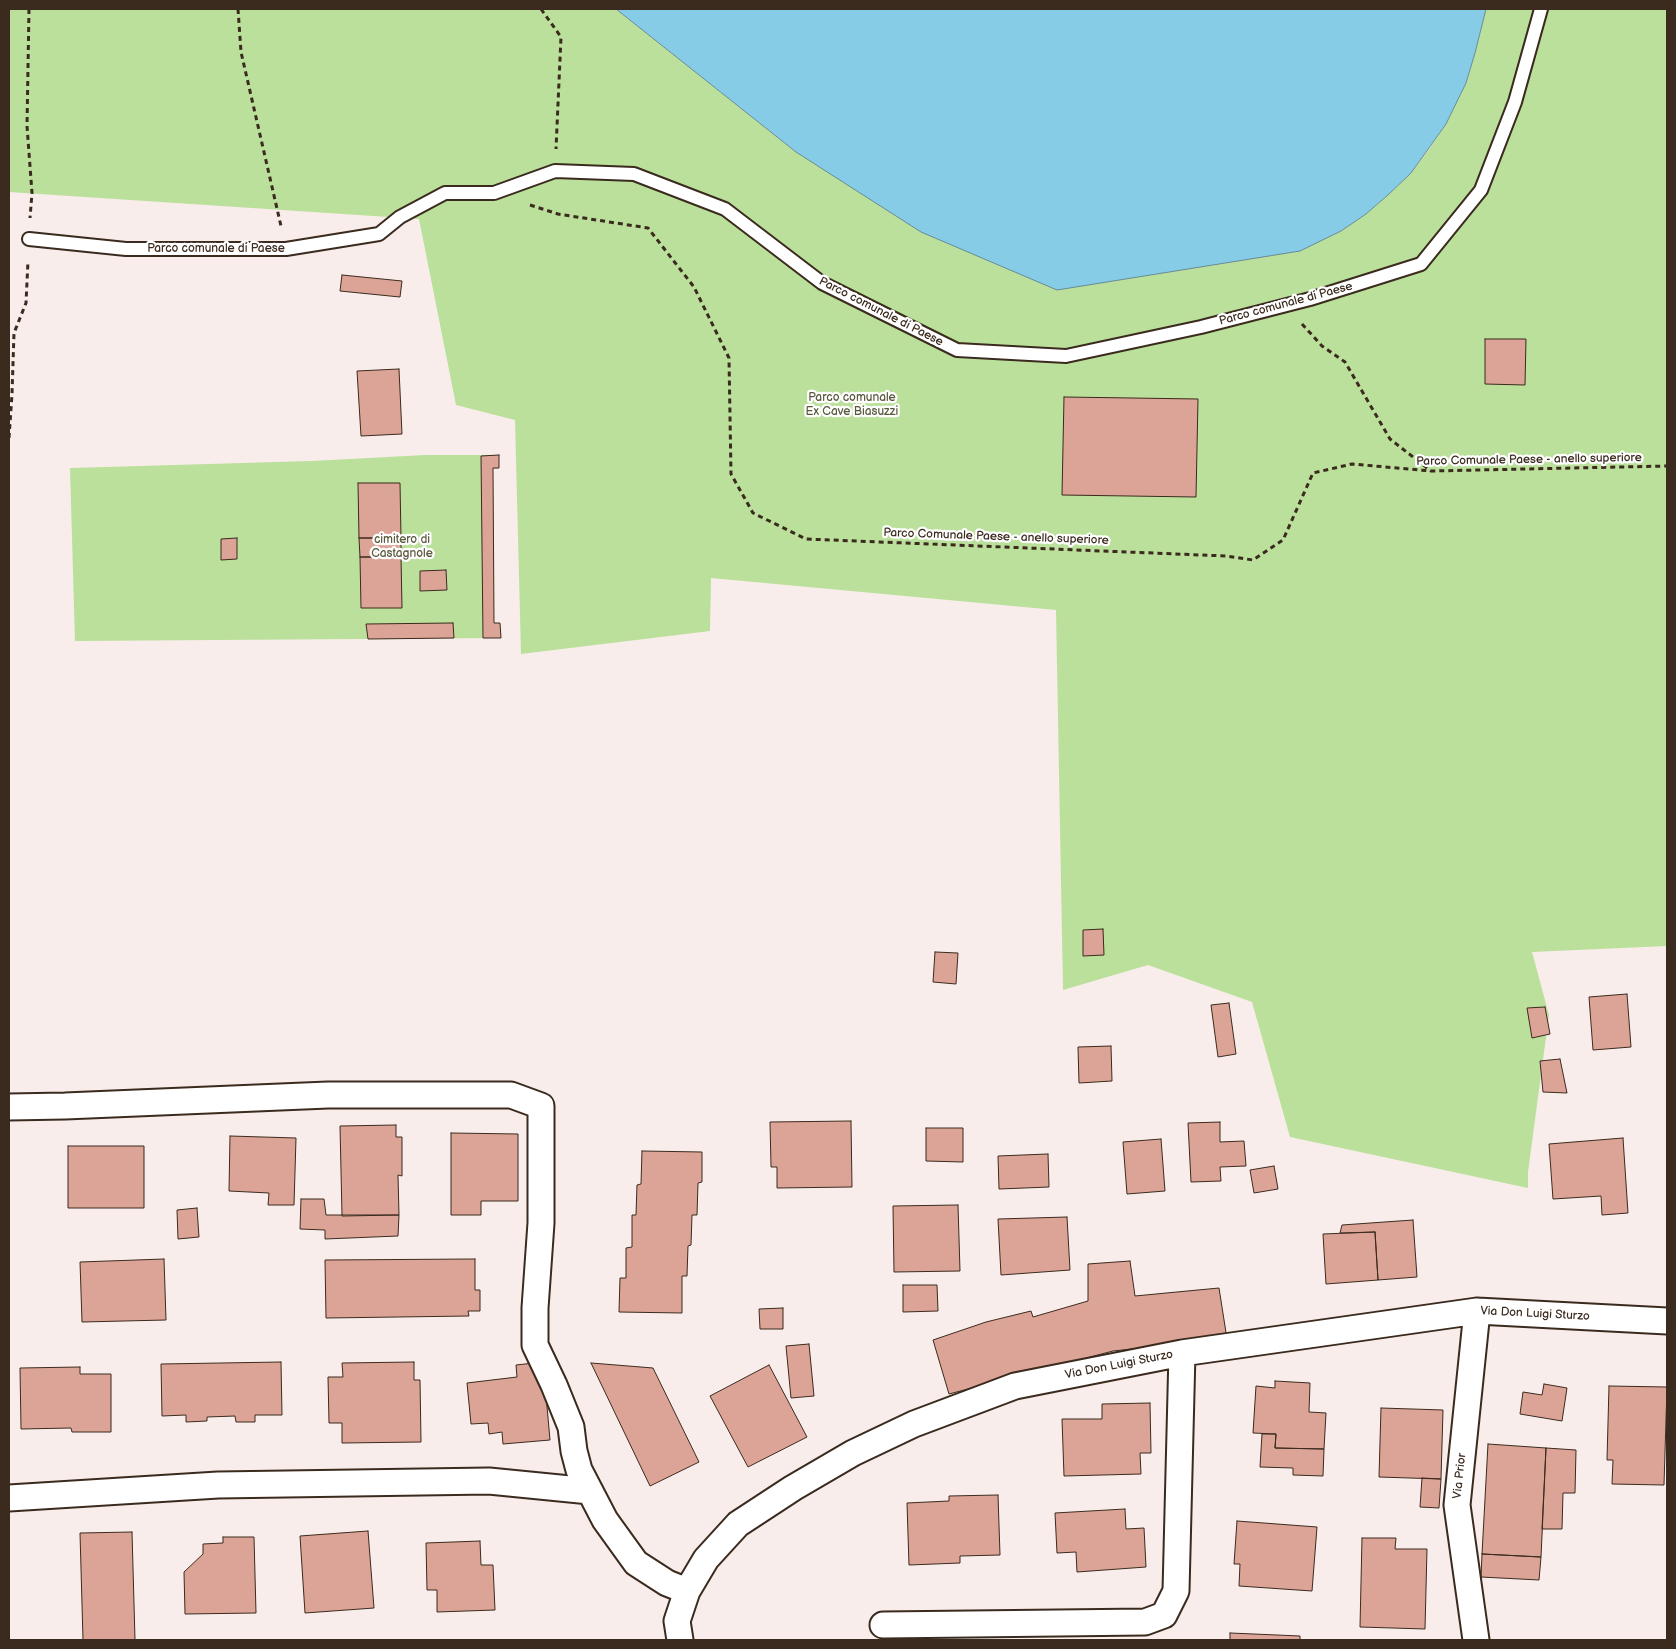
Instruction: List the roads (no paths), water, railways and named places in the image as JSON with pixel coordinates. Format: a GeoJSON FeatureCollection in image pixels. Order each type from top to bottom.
{"type":"FeatureCollection","features":[{"type":"Feature","properties":{"kind":"street"},"geometry":{"type":"LineString","coordinates":[[9,1107],[328,1095],[511,1095],[541,1106],[541,1223],[535,1308],[535,1345],[554,1384],[571,1427],[579,1470],[605,1520],[636,1563],[667,1584],[686,1591]]}},
{"type":"Feature","properties":{"kind":"street","name":"Via Don Luigi Sturzo"},"geometry":{"type":"LineString","coordinates":[[680,1640],[677,1621],[686,1591],[706,1559],[738,1524],[793,1488],[854,1453],[905,1428],[1015,1386],[1182,1353],[1477,1311],[1667,1321]]}},
{"type":"Feature","properties":{"kind":"street","name":"Via Prior"},"geometry":{"type":"LineString","coordinates":[[1476,1640],[1457,1505],[1477,1311]]}},
{"type":"Feature","properties":{"kind":"street"},"geometry":{"type":"LineString","coordinates":[[883,1625],[1145,1622],[1164,1615],[1176,1591],[1182,1353]]}},
{"type":"Feature","properties":{"kind":"street"},"geometry":{"type":"LineString","coordinates":[[9,1498],[218,1485],[489,1481],[590,1491]]}},
{"type":"Feature","properties":{"kind":"lane","name":"Parco comunale di Paese"},"geometry":{"type":"LineString","coordinates":[[29,239],[126,248],[286,249],[379,234],[400,217],[445,193],[494,193],[555,170],[634,174],[725,209],[822,283],[957,350],[1066,356],[1201,327],[1285,305],[1421,264],[1481,190],[1516,102],[1541,9]]}},
{"type":"Feature","properties":{"kind":"water"},"geometry":{"type":"Polygon","coordinates":[[[616,9],[1486,9],[1466,83],[1446,124],[1411,173],[1366,214],[1341,231],[1300,251],[1057,290],[921,232],[796,152],[616,9]]]}},
{"type":"Feature","properties":{"kind":"park label","name":"Parco comunale Ex Cave Biasuzzi"},"geometry":{"type":"Point","coordinates":[852,405]}},
{"type":"Feature","properties":{"kind":"park label","name":"cimitero di Castagnole"},"geometry":{"type":"Point","coordinates":[402,547]}}]}
